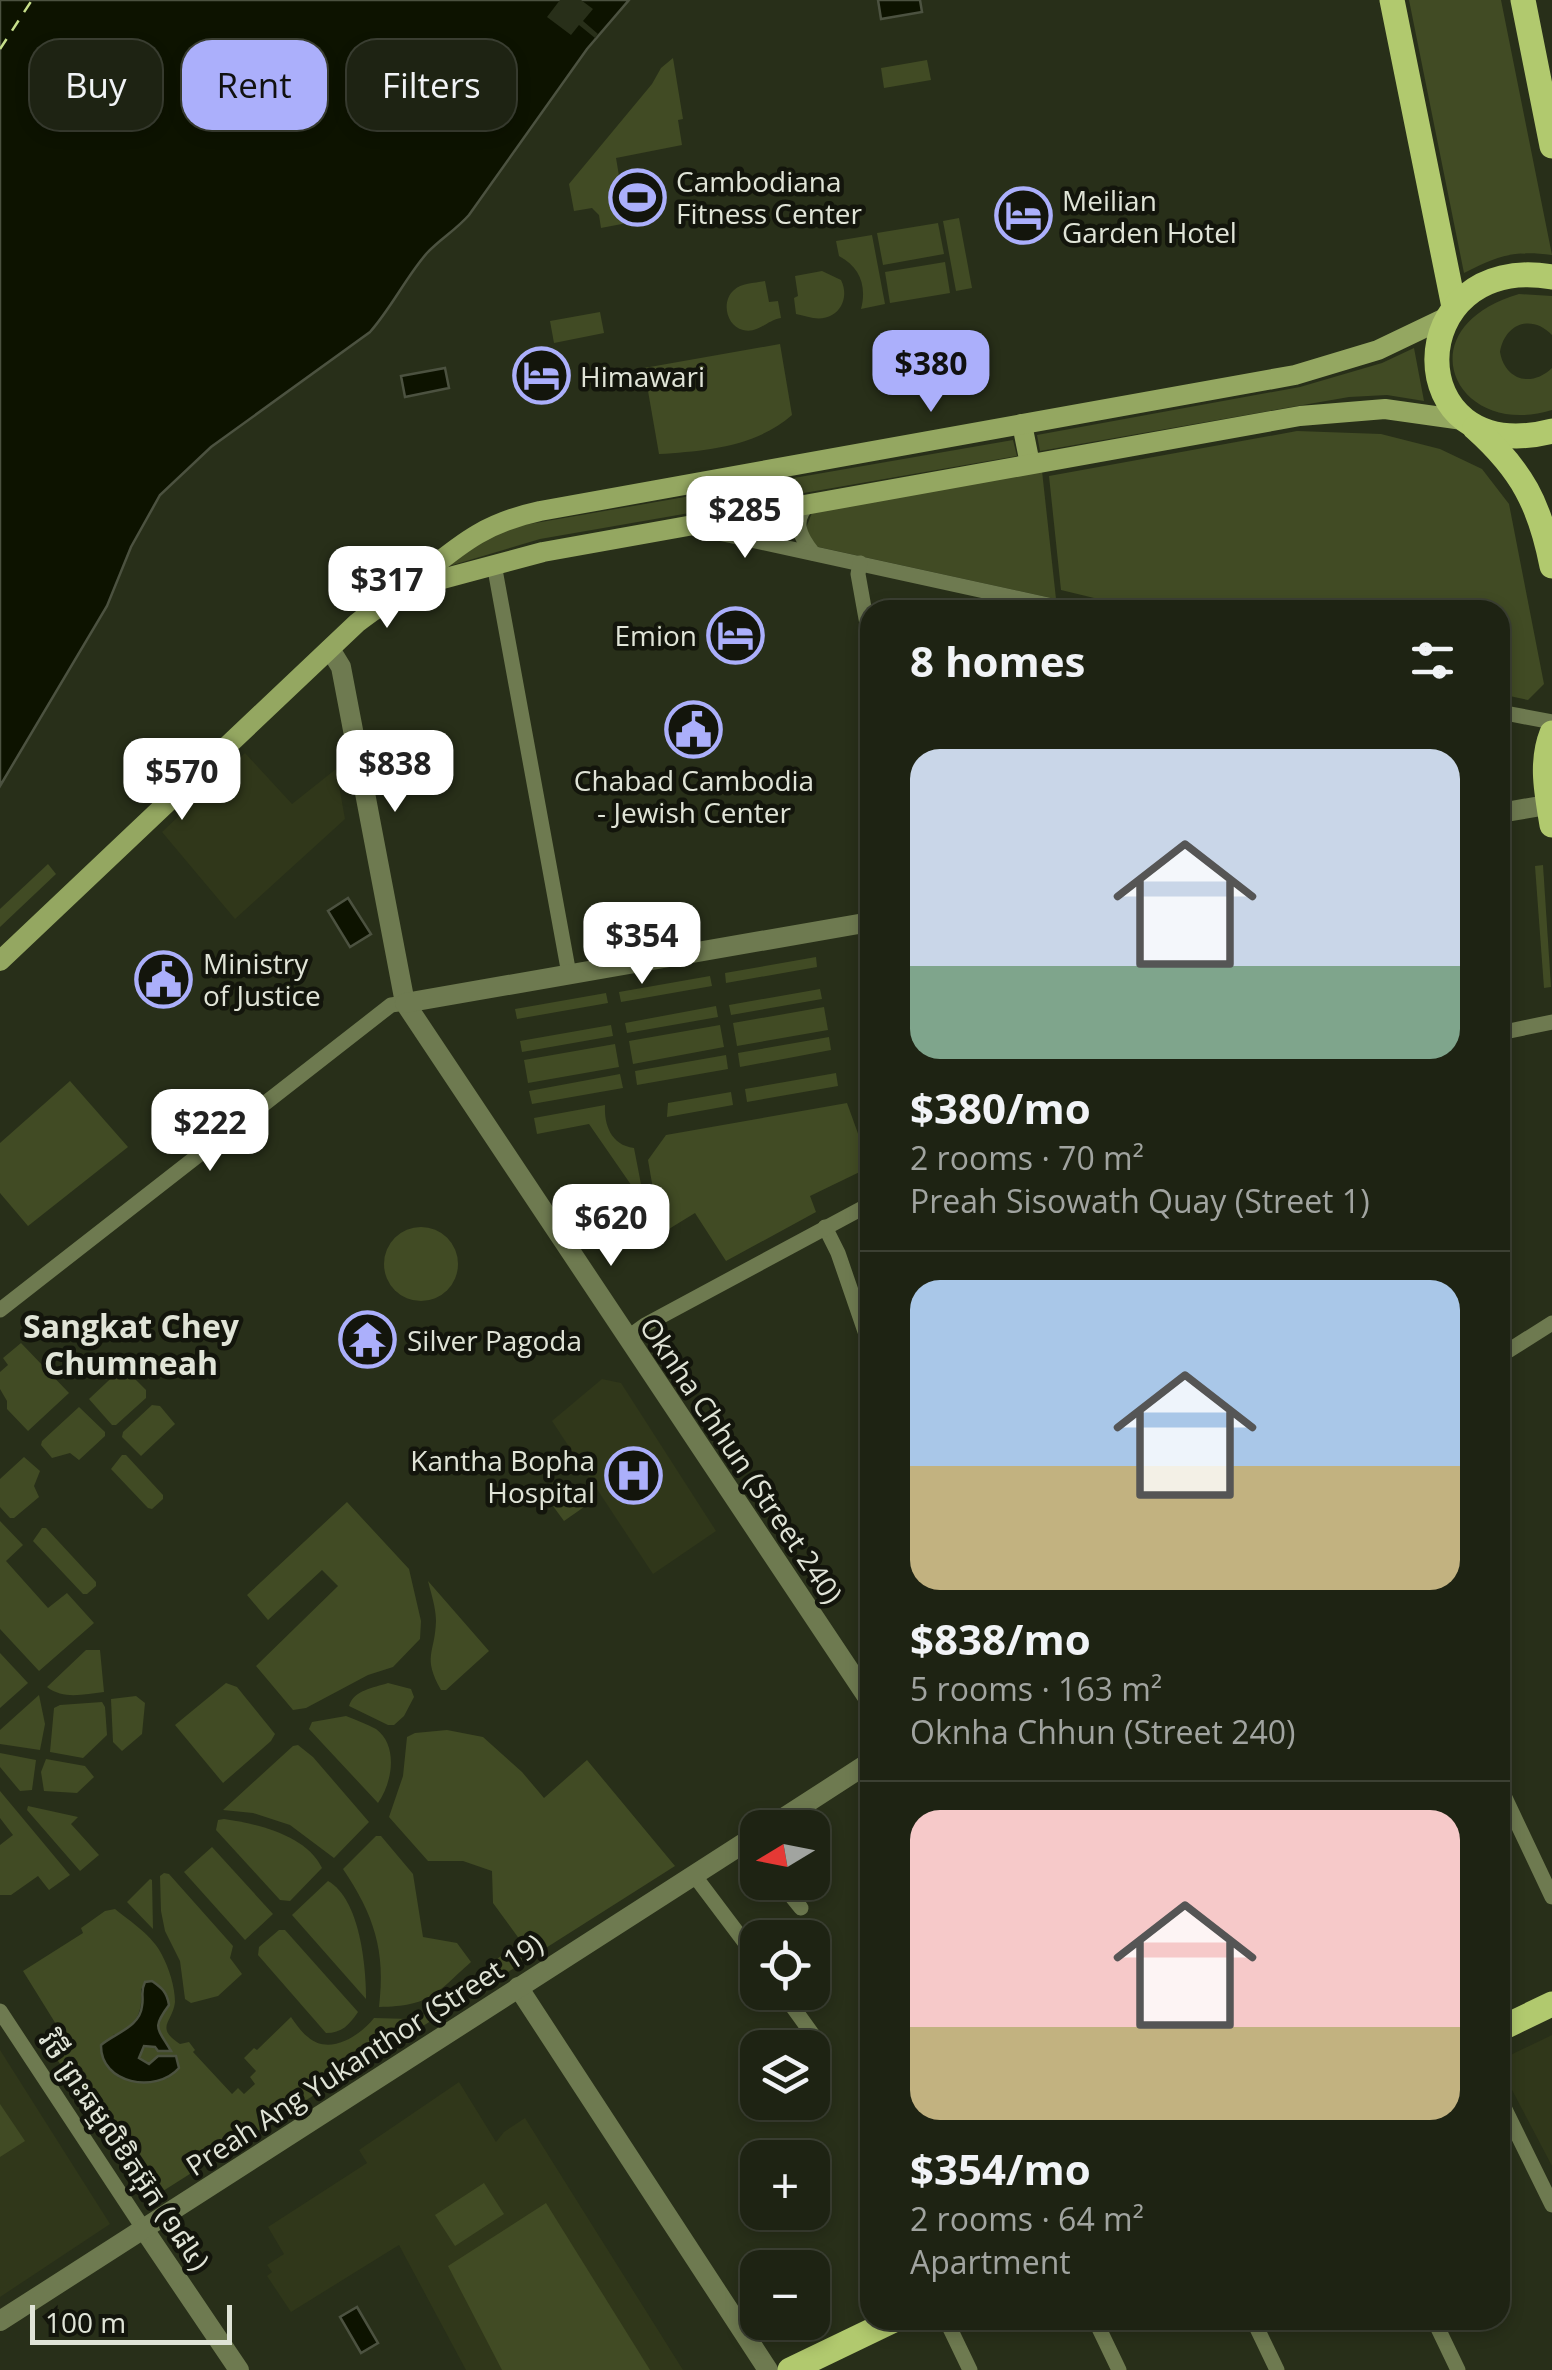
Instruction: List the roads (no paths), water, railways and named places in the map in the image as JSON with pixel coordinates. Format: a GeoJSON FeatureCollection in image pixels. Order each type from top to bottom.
{"type":"FeatureCollection","features":[{"type":"Feature","properties":{"kind":"main road"},"geometry":{"type":"LineString","coordinates":[[1392,0],[1451,312],[1435,352],[1437,371],[1442,388],[1469,424],[1494,445],[1530,491],[1544,523],[1552,566]]}},
{"type":"Feature","properties":{"kind":"main road"},"geometry":{"type":"LineString","coordinates":[[1523,0],[1552,146]]}},
{"type":"Feature","properties":{"kind":"main road"},"geometry":{"type":"LineString","coordinates":[[0,961],[371,612],[442,555],[485,528],[528,514],[1327,367],[1378,350],[1451,312],[1470,292],[1498,279],[1530,274],[1552,277]]}},
{"type":"Feature","properties":{"kind":"main road"},"geometry":{"type":"LineString","coordinates":[[403,590],[544,552],[1347,410],[1385,410],[1469,424],[1509,436],[1552,431]]}},
{"type":"Feature","properties":{"kind":"main road"},"geometry":{"type":"LineString","coordinates":[[1022,424],[1030,464]]}},
{"type":"Feature","properties":{"kind":"main road"},"geometry":{"type":"LineString","coordinates":[[442,555],[436,566],[439,573],[451,578]]}},
{"type":"Feature","properties":{"kind":"main road"},"geometry":{"type":"LineString","coordinates":[[1551,811],[1544,770],[1552,732]]}},
{"type":"Feature","properties":{"kind":"main road"},"geometry":{"type":"LineString","coordinates":[[1510,2024],[1552,2004]]}},
{"type":"Feature","properties":{"kind":"main road"},"geometry":{"type":"LineString","coordinates":[[790,2370],[873,2330]]}},
{"type":"Feature","properties":{"kind":"street"},"geometry":{"type":"LineString","coordinates":[[809,504],[803,509],[798,527],[813,552]]}},
{"type":"Feature","properties":{"kind":"street"},"geometry":{"type":"LineString","coordinates":[[687,526],[1026,600]]}},
{"type":"Feature","properties":{"kind":"street"},"geometry":{"type":"LineString","coordinates":[[860,563],[863,600]]}},
{"type":"Feature","properties":{"kind":"street"},"geometry":{"type":"LineString","coordinates":[[494,564],[569,974]]}},
{"type":"Feature","properties":{"kind":"street","name":"Oknha Chhun (Street 240)"},"geometry":{"type":"LineString","coordinates":[[330,649],[341,667],[405,1003],[860,1686]]}},
{"type":"Feature","properties":{"kind":"street"},"geometry":{"type":"LineString","coordinates":[[1510,714],[1552,722]]}},
{"type":"Feature","properties":{"kind":"street"},"geometry":{"type":"LineString","coordinates":[[1510,813],[1551,811]]}},
{"type":"Feature","properties":{"kind":"street"},"geometry":{"type":"LineString","coordinates":[[0,1310],[390,1005],[860,924]]}},
{"type":"Feature","properties":{"kind":"street"},"geometry":{"type":"LineString","coordinates":[[1510,1031],[1552,1022]]}},
{"type":"Feature","properties":{"kind":"street"},"geometry":{"type":"LineString","coordinates":[[627,1338],[860,1209]]}},
{"type":"Feature","properties":{"kind":"street"},"geometry":{"type":"LineString","coordinates":[[826,1227],[860,1317]]}},
{"type":"Feature","properties":{"kind":"street"},"geometry":{"type":"LineString","coordinates":[[1510,1350],[1552,1323]]}},
{"type":"Feature","properties":{"kind":"street"},"geometry":{"type":"LineString","coordinates":[[796,1810],[860,1768]]}},
{"type":"Feature","properties":{"kind":"street"},"geometry":{"type":"LineString","coordinates":[[1510,1809],[1552,1897]]}},
{"type":"Feature","properties":{"kind":"street","name":"Preah Ang Yukanthor (Street 19)"},"geometry":{"type":"LineString","coordinates":[[0,2322],[518,1987],[694,1875],[740,1850]]}},
{"type":"Feature","properties":{"kind":"street"},"geometry":{"type":"LineString","coordinates":[[694,1875],[740,1936]]}},
{"type":"Feature","properties":{"kind":"street"},"geometry":{"type":"LineString","coordinates":[[795,1900],[801,1908]]}},
{"type":"Feature","properties":{"kind":"street"},"geometry":{"type":"LineString","coordinates":[[518,1987],[768,2370]]}},
{"type":"Feature","properties":{"kind":"street","name":"វិថី ព្រះធម្មលិខិតអ៊ុក (១៨៤)"},"geometry":{"type":"LineString","coordinates":[[0,2011],[238,2370]]}},
{"type":"Feature","properties":{"kind":"street"},"geometry":{"type":"LineString","coordinates":[[1510,2120],[1552,2206]]}},
{"type":"Feature","properties":{"kind":"street"},"geometry":{"type":"LineString","coordinates":[[951,2330],[970,2370]]}},
{"type":"Feature","properties":{"kind":"street"},"geometry":{"type":"LineString","coordinates":[[1100,2330],[1119,2370]]}},
{"type":"Feature","properties":{"kind":"street"},"geometry":{"type":"LineString","coordinates":[[1258,2330],[1277,2370]]}},
{"type":"Feature","properties":{"kind":"street"},"geometry":{"type":"LineString","coordinates":[[1439,2330],[1458,2370]]}},
{"type":"Feature","properties":{"kind":"place","name":"Cambodiana Fitness Center"},"geometry":{"type":"Point","coordinates":[637,197]}},
{"type":"Feature","properties":{"kind":"place","name":"Meilian Garden Hotel"},"geometry":{"type":"Point","coordinates":[1023,216]}},
{"type":"Feature","properties":{"kind":"place","name":"Himawari"},"geometry":{"type":"Point","coordinates":[541,376]}},
{"type":"Feature","properties":{"kind":"place","name":"Emion"},"geometry":{"type":"Point","coordinates":[736,635]}},
{"type":"Feature","properties":{"kind":"place","name":"Chabad Cambodia - Jewish Center"},"geometry":{"type":"Point","coordinates":[694,729]}},
{"type":"Feature","properties":{"kind":"place","name":"Ministry of Justice"},"geometry":{"type":"Point","coordinates":[164,979]}},
{"type":"Feature","properties":{"kind":"place","name":"Silver Pagoda"},"geometry":{"type":"Point","coordinates":[368,1340]}},
{"type":"Feature","properties":{"kind":"place","name":"Kantha Bopha Hospital"},"geometry":{"type":"Point","coordinates":[634,1476]}},
{"type":"Feature","properties":{"kind":"district","name":"Sangkat Chey Chumneah"},"geometry":{"type":"Point","coordinates":[131,1344]}}]}
